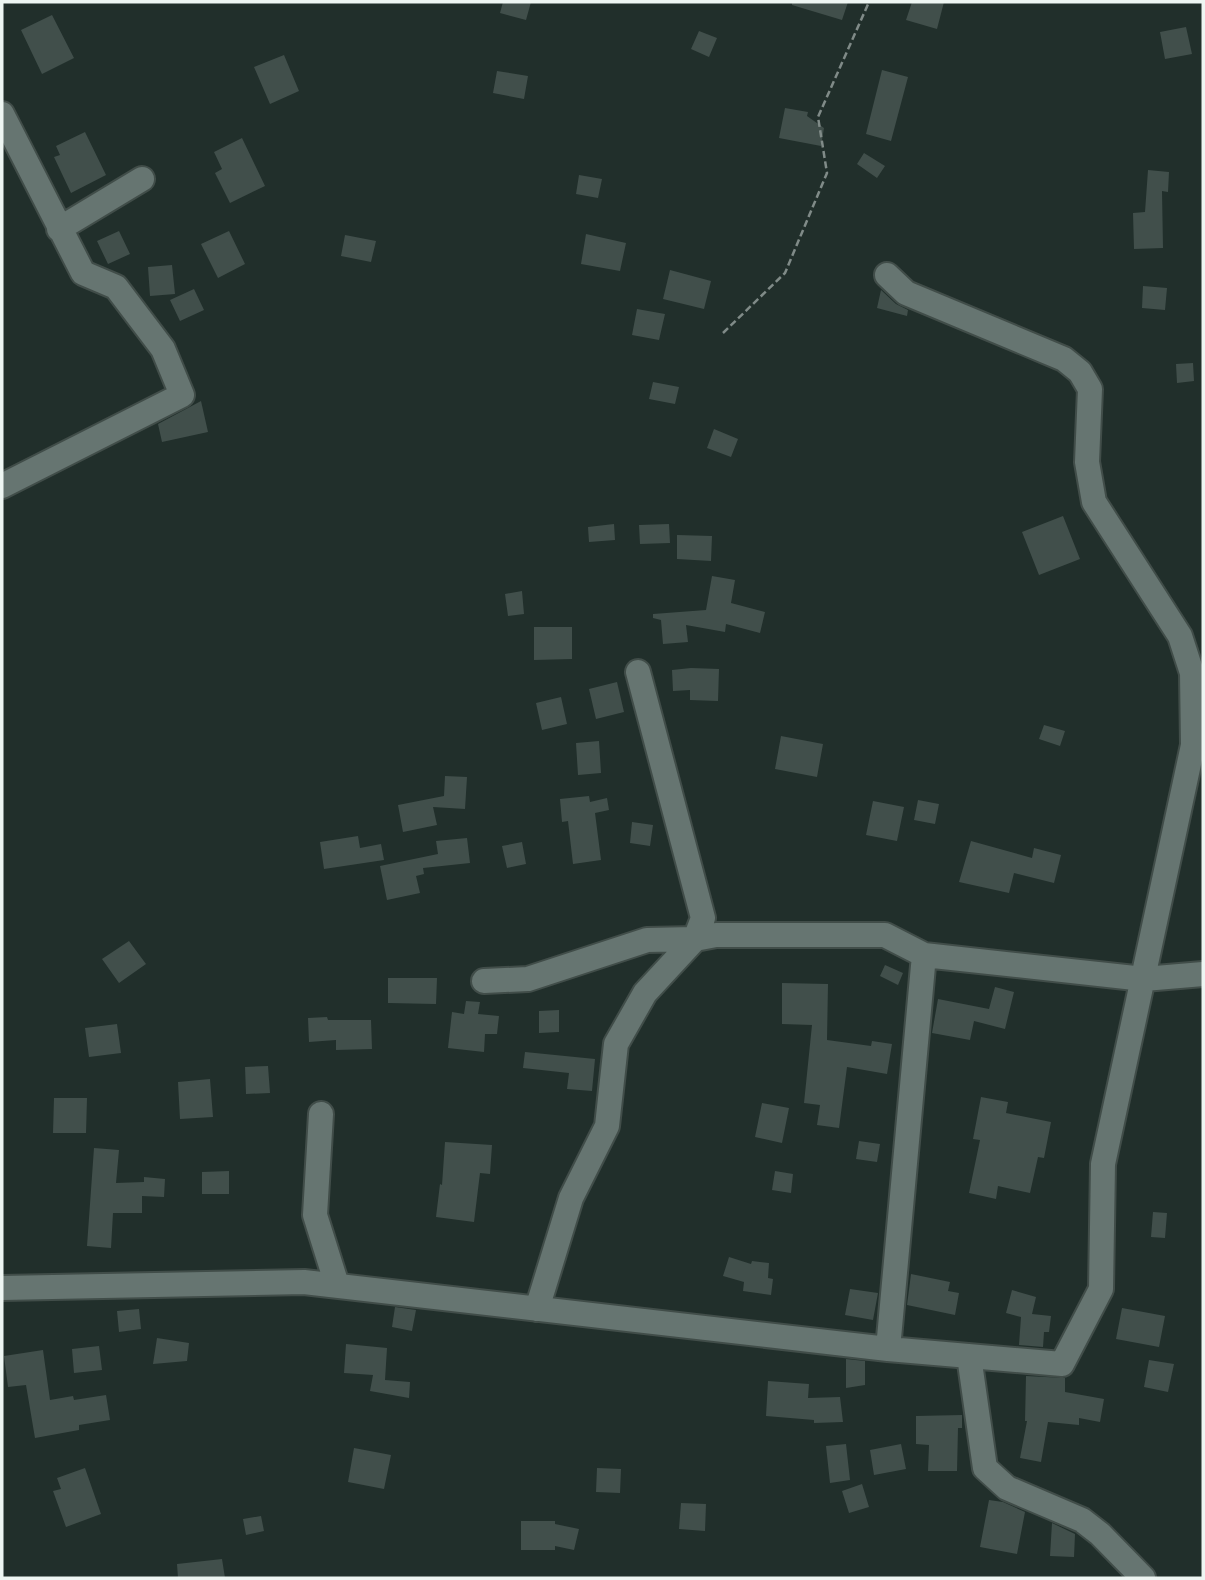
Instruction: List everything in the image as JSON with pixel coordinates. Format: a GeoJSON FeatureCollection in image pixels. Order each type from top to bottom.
{"type":"FeatureCollection","features":[{"type":"Feature","properties":{"kind":"street"},"geometry":{"type":"LineString","coordinates":[[2,114],[83,273],[116,287],[163,349],[182,395],[2,486]]}},
{"type":"Feature","properties":{"kind":"street"},"geometry":{"type":"LineString","coordinates":[[59,229],[142,179]]}},
{"type":"Feature","properties":{"kind":"street"},"geometry":{"type":"LineString","coordinates":[[2,1288],[304,1282],[888,1349],[1062,1364],[1101,1289],[1103,1164],[1194,745],[1192,673],[1180,636],[1094,502],[1087,462],[1090,389],[1080,372],[1064,359],[906,293],[887,275]]}},
{"type":"Feature","properties":{"kind":"street"},"geometry":{"type":"LineString","coordinates":[[537,1309],[571,1198],[607,1126],[616,1044],[646,993],[695,939],[702,918],[638,671]]}},
{"type":"Feature","properties":{"kind":"street"},"geometry":{"type":"LineString","coordinates":[[484,981],[528,979],[648,940],[695,939],[716,935],[885,935],[924,955],[1144,979],[1203,974]]}},
{"type":"Feature","properties":{"kind":"street"},"geometry":{"type":"LineString","coordinates":[[888,1349],[924,955]]}},
{"type":"Feature","properties":{"kind":"street"},"geometry":{"type":"LineString","coordinates":[[321,1114],[315,1215],[337,1285]]}},
{"type":"Feature","properties":{"kind":"street"},"geometry":{"type":"LineString","coordinates":[[968,1356],[985,1468],[1007,1488],[1082,1520],[1100,1534],[1143,1578]]}},
{"type":"Feature","properties":{"kind":"path"},"geometry":{"type":"LineString","coordinates":[[723,333],[785,273],[827,173],[818,117],[869,2]]}},
{"type":"Feature","properties":{"kind":"building"},"geometry":{"type":"Polygon","coordinates":[[[503,2],[531,2],[526,20],[500,13],[503,2]]]}},
{"type":"Feature","properties":{"kind":"building"},"geometry":{"type":"Polygon","coordinates":[[[792,2],[848,2],[842,20],[792,5],[792,2]]]}},
{"type":"Feature","properties":{"kind":"building"},"geometry":{"type":"Polygon","coordinates":[[[912,2],[944,2],[937,29],[906,20],[912,2]]]}},
{"type":"Feature","properties":{"kind":"building"},"geometry":{"type":"Polygon","coordinates":[[[52,15],[74,58],[42,74],[21,30],[52,15]]]}},
{"type":"Feature","properties":{"kind":"building"},"geometry":{"type":"Polygon","coordinates":[[[1186,27],[1192,54],[1165,59],[1160,32],[1186,27]]]}},
{"type":"Feature","properties":{"kind":"building"},"geometry":{"type":"Polygon","coordinates":[[[699,31],[717,38],[709,57],[691,49],[699,31]]]}},
{"type":"Feature","properties":{"kind":"building"},"geometry":{"type":"Polygon","coordinates":[[[284,55],[299,91],[270,104],[254,67],[284,55]]]}},
{"type":"Feature","properties":{"kind":"building"},"geometry":{"type":"Polygon","coordinates":[[[882,70],[908,77],[891,141],[866,134],[882,70]]]}},
{"type":"Feature","properties":{"kind":"building"},"geometry":{"type":"Polygon","coordinates":[[[497,71],[528,76],[524,99],[493,93],[497,71]]]}},
{"type":"Feature","properties":{"kind":"building"},"geometry":{"type":"Polygon","coordinates":[[[785,108],[808,112],[807,116],[824,128],[821,146],[779,138],[785,108]]]}},
{"type":"Feature","properties":{"kind":"building"},"geometry":{"type":"Polygon","coordinates":[[[85,132],[106,175],[71,193],[54,157],[60,155],[56,146],[85,132]]]}},
{"type":"Feature","properties":{"kind":"building"},"geometry":{"type":"Polygon","coordinates":[[[242,138],[265,186],[230,203],[215,173],[222,169],[214,152],[242,138]]]}},
{"type":"Feature","properties":{"kind":"building"},"geometry":{"type":"Polygon","coordinates":[[[864,153],[885,166],[877,178],[857,164],[864,153]]]}},
{"type":"Feature","properties":{"kind":"building"},"geometry":{"type":"Polygon","coordinates":[[[1148,170],[1169,172],[1168,192],[1162,191],[1163,248],[1134,249],[1133,213],[1145,212],[1148,170]]]}},
{"type":"Feature","properties":{"kind":"building"},"geometry":{"type":"Polygon","coordinates":[[[579,175],[602,179],[598,198],[576,194],[579,175]]]}},
{"type":"Feature","properties":{"kind":"building"},"geometry":{"type":"Polygon","coordinates":[[[119,231],[130,254],[108,264],[97,241],[119,231]]]}},
{"type":"Feature","properties":{"kind":"building"},"geometry":{"type":"Polygon","coordinates":[[[229,231],[245,264],[218,278],[201,244],[229,231]]]}},
{"type":"Feature","properties":{"kind":"building"},"geometry":{"type":"Polygon","coordinates":[[[586,234],[626,243],[620,271],[581,264],[586,234]]]}},
{"type":"Feature","properties":{"kind":"building"},"geometry":{"type":"Polygon","coordinates":[[[345,235],[376,241],[371,262],[341,256],[345,235]]]}},
{"type":"Feature","properties":{"kind":"building"},"geometry":{"type":"Polygon","coordinates":[[[172,265],[175,294],[150,296],[148,267],[172,265]]]}},
{"type":"Feature","properties":{"kind":"building"},"geometry":{"type":"Polygon","coordinates":[[[670,270],[711,281],[704,309],[663,299],[670,270]]]}},
{"type":"Feature","properties":{"kind":"building"},"geometry":{"type":"Polygon","coordinates":[[[1143,286],[1167,288],[1165,310],[1142,308],[1143,286]]]}},
{"type":"Feature","properties":{"kind":"building"},"geometry":{"type":"Polygon","coordinates":[[[194,289],[204,310],[180,321],[170,300],[194,289]]]}},
{"type":"Feature","properties":{"kind":"building"},"geometry":{"type":"Polygon","coordinates":[[[881,290],[896,304],[908,310],[907,316],[877,308],[881,290]]]}},
{"type":"Feature","properties":{"kind":"building"},"geometry":{"type":"Polygon","coordinates":[[[637,309],[665,314],[659,340],[632,335],[637,309]]]}},
{"type":"Feature","properties":{"kind":"building"},"geometry":{"type":"Polygon","coordinates":[[[1193,363],[1194,381],[1177,383],[1176,364],[1193,363]]]}},
{"type":"Feature","properties":{"kind":"building"},"geometry":{"type":"Polygon","coordinates":[[[653,382],[679,387],[675,404],[649,399],[653,382]]]}},
{"type":"Feature","properties":{"kind":"building"},"geometry":{"type":"Polygon","coordinates":[[[201,401],[208,432],[162,442],[158,424],[201,401]]]}},
{"type":"Feature","properties":{"kind":"building"},"geometry":{"type":"Polygon","coordinates":[[[714,429],[738,439],[731,457],[707,448],[714,429]]]}},
{"type":"Feature","properties":{"kind":"building"},"geometry":{"type":"Polygon","coordinates":[[[1063,516],[1080,559],[1039,575],[1022,532],[1063,516]]]}},
{"type":"Feature","properties":{"kind":"building"},"geometry":{"type":"Polygon","coordinates":[[[614,524],[615,540],[589,542],[588,527],[614,524]]]}},
{"type":"Feature","properties":{"kind":"building"},"geometry":{"type":"Polygon","coordinates":[[[669,524],[670,543],[640,544],[639,525],[669,524]]]}},
{"type":"Feature","properties":{"kind":"building"},"geometry":{"type":"Polygon","coordinates":[[[677,535],[712,536],[711,561],[677,559],[677,535]]]}},
{"type":"Feature","properties":{"kind":"building"},"geometry":{"type":"Polygon","coordinates":[[[712,576],[735,580],[731,603],[765,612],[760,633],[726,624],[725,632],[686,625],[688,642],[663,644],[661,620],[653,618],[653,614],[706,610],[712,576]]]}},
{"type":"Feature","properties":{"kind":"building"},"geometry":{"type":"Polygon","coordinates":[[[522,591],[524,614],[508,616],[505,594],[522,591]]]}},
{"type":"Feature","properties":{"kind":"building"},"geometry":{"type":"Polygon","coordinates":[[[534,627],[572,627],[572,659],[534,660],[534,627]]]}},
{"type":"Feature","properties":{"kind":"building"},"geometry":{"type":"Polygon","coordinates":[[[719,669],[718,701],[690,700],[690,690],[673,691],[672,670],[719,669]]]}},
{"type":"Feature","properties":{"kind":"building"},"geometry":{"type":"Polygon","coordinates":[[[617,682],[624,712],[596,719],[589,689],[617,682]]]}},
{"type":"Feature","properties":{"kind":"building"},"geometry":{"type":"Polygon","coordinates":[[[561,697],[567,724],[542,730],[536,703],[561,697]]]}},
{"type":"Feature","properties":{"kind":"building"},"geometry":{"type":"Polygon","coordinates":[[[1044,725],[1065,731],[1060,746],[1039,739],[1044,725]]]}},
{"type":"Feature","properties":{"kind":"building"},"geometry":{"type":"Polygon","coordinates":[[[781,736],[823,744],[817,777],[775,769],[781,736]]]}},
{"type":"Feature","properties":{"kind":"building"},"geometry":{"type":"Polygon","coordinates":[[[599,741],[601,773],[578,775],[576,743],[599,741]]]}},
{"type":"Feature","properties":{"kind":"building"},"geometry":{"type":"Polygon","coordinates":[[[445,776],[467,777],[465,809],[433,807],[437,825],[403,832],[398,805],[444,796],[445,776]]]}},
{"type":"Feature","properties":{"kind":"building"},"geometry":{"type":"Polygon","coordinates":[[[589,796],[590,802],[607,798],[609,810],[595,813],[601,860],[573,864],[568,821],[562,822],[560,799],[589,796]]]}},
{"type":"Feature","properties":{"kind":"building"},"geometry":{"type":"Polygon","coordinates":[[[918,800],[939,804],[935,824],[914,820],[918,800]]]}},
{"type":"Feature","properties":{"kind":"building"},"geometry":{"type":"Polygon","coordinates":[[[873,801],[904,807],[897,841],[866,835],[873,801]]]}},
{"type":"Feature","properties":{"kind":"building"},"geometry":{"type":"Polygon","coordinates":[[[632,822],[653,825],[650,846],[630,843],[632,822]]]}},
{"type":"Feature","properties":{"kind":"building"},"geometry":{"type":"Polygon","coordinates":[[[358,836],[360,848],[381,844],[384,860],[324,869],[320,842],[358,836]]]}},
{"type":"Feature","properties":{"kind":"building"},"geometry":{"type":"Polygon","coordinates":[[[467,838],[470,863],[423,868],[424,874],[416,876],[420,893],[387,900],[380,866],[438,854],[436,841],[467,838]]]}},
{"type":"Feature","properties":{"kind":"building"},"geometry":{"type":"Polygon","coordinates":[[[971,841],[1032,858],[1034,848],[1061,855],[1054,883],[1014,873],[1009,893],[959,882],[971,841]]]}},
{"type":"Feature","properties":{"kind":"building"},"geometry":{"type":"Polygon","coordinates":[[[522,842],[526,864],[507,868],[502,846],[522,842]]]}},
{"type":"Feature","properties":{"kind":"building"},"geometry":{"type":"Polygon","coordinates":[[[129,941],[146,964],[119,983],[102,959],[129,941]]]}},
{"type":"Feature","properties":{"kind":"building"},"geometry":{"type":"Polygon","coordinates":[[[885,965],[903,973],[898,985],[880,976],[885,965]]]}},
{"type":"Feature","properties":{"kind":"building"},"geometry":{"type":"Polygon","coordinates":[[[388,978],[437,978],[436,1004],[388,1003],[388,978]]]}},
{"type":"Feature","properties":{"kind":"building"},"geometry":{"type":"Polygon","coordinates":[[[782,983],[828,984],[827,1040],[871,1046],[872,1041],[892,1044],[887,1074],[847,1067],[839,1128],[817,1125],[820,1105],[804,1103],[812,1025],[782,1024],[782,983]]]}},
{"type":"Feature","properties":{"kind":"building"},"geometry":{"type":"Polygon","coordinates":[[[995,987],[1014,992],[1005,1029],[974,1021],[970,1040],[932,1033],[938,999],[989,1009],[995,987]]]}},
{"type":"Feature","properties":{"kind":"building"},"geometry":{"type":"Polygon","coordinates":[[[466,1001],[480,1002],[478,1014],[499,1016],[497,1034],[485,1034],[484,1052],[448,1048],[452,1012],[464,1014],[466,1001]]]}},
{"type":"Feature","properties":{"kind":"building"},"geometry":{"type":"Polygon","coordinates":[[[559,1010],[559,1032],[539,1033],[539,1011],[559,1010]]]}},
{"type":"Feature","properties":{"kind":"building"},"geometry":{"type":"Polygon","coordinates":[[[327,1017],[328,1020],[371,1020],[372,1049],[336,1050],[336,1040],[309,1042],[308,1018],[327,1017]]]}},
{"type":"Feature","properties":{"kind":"building"},"geometry":{"type":"Polygon","coordinates":[[[117,1024],[121,1053],[89,1057],[85,1028],[117,1024]]]}},
{"type":"Feature","properties":{"kind":"building"},"geometry":{"type":"Polygon","coordinates":[[[525,1052],[595,1059],[592,1091],[567,1089],[569,1073],[523,1068],[525,1052]]]}},
{"type":"Feature","properties":{"kind":"building"},"geometry":{"type":"Polygon","coordinates":[[[268,1066],[270,1093],[246,1094],[245,1067],[268,1066]]]}},
{"type":"Feature","properties":{"kind":"building"},"geometry":{"type":"Polygon","coordinates":[[[210,1079],[213,1117],[180,1119],[178,1082],[210,1079]]]}},
{"type":"Feature","properties":{"kind":"building"},"geometry":{"type":"Polygon","coordinates":[[[981,1097],[1008,1102],[1006,1113],[1051,1122],[1044,1158],[1038,1157],[1030,1193],[998,1186],[996,1199],[969,1193],[980,1140],[973,1139],[981,1097]]]}},
{"type":"Feature","properties":{"kind":"building"},"geometry":{"type":"Polygon","coordinates":[[[54,1098],[87,1098],[86,1133],[53,1133],[54,1098]]]}},
{"type":"Feature","properties":{"kind":"building"},"geometry":{"type":"Polygon","coordinates":[[[762,1103],[789,1108],[782,1143],[755,1137],[762,1103]]]}},
{"type":"Feature","properties":{"kind":"building"},"geometry":{"type":"Polygon","coordinates":[[[859,1141],[880,1144],[877,1162],[856,1159],[859,1141]]]}},
{"type":"Feature","properties":{"kind":"building"},"geometry":{"type":"Polygon","coordinates":[[[445,1142],[492,1145],[490,1174],[480,1173],[474,1222],[436,1217],[440,1184],[442,1185],[445,1142]]]}},
{"type":"Feature","properties":{"kind":"building"},"geometry":{"type":"Polygon","coordinates":[[[94,1148],[119,1150],[116,1183],[144,1182],[144,1177],[165,1179],[164,1197],[142,1196],[142,1213],[113,1213],[111,1248],[87,1246],[94,1148]]]}},
{"type":"Feature","properties":{"kind":"building"},"geometry":{"type":"Polygon","coordinates":[[[229,1171],[229,1194],[202,1194],[202,1172],[229,1171]]]}},
{"type":"Feature","properties":{"kind":"building"},"geometry":{"type":"Polygon","coordinates":[[[775,1171],[793,1174],[791,1193],[772,1190],[775,1171]]]}},
{"type":"Feature","properties":{"kind":"building"},"geometry":{"type":"Polygon","coordinates":[[[1153,1212],[1167,1213],[1165,1238],[1151,1237],[1153,1212]]]}},
{"type":"Feature","properties":{"kind":"building"},"geometry":{"type":"Polygon","coordinates":[[[729,1257],[751,1264],[752,1261],[769,1263],[768,1278],[773,1279],[771,1295],[743,1291],[744,1282],[723,1276],[729,1257]]]}},
{"type":"Feature","properties":{"kind":"building"},"geometry":{"type":"Polygon","coordinates":[[[911,1274],[950,1282],[948,1291],[959,1293],[955,1315],[907,1305],[911,1274]]]}},
{"type":"Feature","properties":{"kind":"building"},"geometry":{"type":"Polygon","coordinates":[[[850,1289],[878,1293],[873,1320],[845,1315],[850,1289]]]}},
{"type":"Feature","properties":{"kind":"building"},"geometry":{"type":"Polygon","coordinates":[[[1012,1290],[1036,1297],[1032,1314],[1051,1316],[1049,1332],[1044,1332],[1043,1347],[1019,1345],[1021,1317],[1006,1313],[1012,1290]]]}},
{"type":"Feature","properties":{"kind":"building"},"geometry":{"type":"Polygon","coordinates":[[[395,1307],[416,1310],[412,1331],[392,1327],[395,1307]]]}},
{"type":"Feature","properties":{"kind":"building"},"geometry":{"type":"Polygon","coordinates":[[[1122,1308],[1165,1316],[1159,1347],[1116,1339],[1122,1308]]]}},
{"type":"Feature","properties":{"kind":"building"},"geometry":{"type":"Polygon","coordinates":[[[139,1309],[141,1329],[119,1332],[117,1311],[139,1309]]]}},
{"type":"Feature","properties":{"kind":"building"},"geometry":{"type":"Polygon","coordinates":[[[157,1338],[189,1343],[187,1361],[153,1364],[157,1338]]]}},
{"type":"Feature","properties":{"kind":"building"},"geometry":{"type":"Polygon","coordinates":[[[346,1344],[387,1348],[385,1380],[410,1382],[409,1398],[370,1391],[373,1375],[344,1373],[346,1344]]]}},
{"type":"Feature","properties":{"kind":"building"},"geometry":{"type":"Polygon","coordinates":[[[99,1346],[102,1370],[74,1373],[72,1349],[99,1346]]]}},
{"type":"Feature","properties":{"kind":"building"},"geometry":{"type":"Polygon","coordinates":[[[43,1350],[50,1400],[73,1396],[74,1400],[106,1395],[110,1420],[79,1425],[79,1430],[35,1438],[26,1385],[8,1387],[4,1356],[43,1350]]]}},
{"type":"Feature","properties":{"kind":"building"},"geometry":{"type":"Polygon","coordinates":[[[846,1359],[865,1361],[865,1385],[846,1388],[846,1359]]]}},
{"type":"Feature","properties":{"kind":"building"},"geometry":{"type":"Polygon","coordinates":[[[1149,1360],[1174,1364],[1168,1392],[1144,1387],[1149,1360]]]}},
{"type":"Feature","properties":{"kind":"building"},"geometry":{"type":"Polygon","coordinates":[[[1026,1376],[1065,1378],[1065,1392],[1104,1399],[1100,1422],[1079,1418],[1079,1425],[1048,1422],[1041,1462],[1020,1458],[1027,1421],[1026,1376]]]}},
{"type":"Feature","properties":{"kind":"building"},"geometry":{"type":"Polygon","coordinates":[[[768,1381],[809,1384],[808,1398],[840,1397],[843,1422],[814,1423],[814,1420],[766,1416],[768,1381]]]}},
{"type":"Feature","properties":{"kind":"building"},"geometry":{"type":"Polygon","coordinates":[[[962,1415],[962,1428],[958,1428],[957,1471],[928,1471],[929,1445],[916,1444],[916,1416],[962,1415]]]}},
{"type":"Feature","properties":{"kind":"building"},"geometry":{"type":"Polygon","coordinates":[[[846,1444],[850,1480],[830,1483],[826,1446],[846,1444]]]}},
{"type":"Feature","properties":{"kind":"building"},"geometry":{"type":"Polygon","coordinates":[[[901,1444],[906,1469],[874,1475],[870,1450],[901,1444]]]}},
{"type":"Feature","properties":{"kind":"building"},"geometry":{"type":"Polygon","coordinates":[[[354,1448],[391,1455],[384,1489],[348,1482],[354,1448]]]}},
{"type":"Feature","properties":{"kind":"building"},"geometry":{"type":"Polygon","coordinates":[[[85,1468],[101,1514],[66,1527],[53,1491],[61,1489],[57,1478],[85,1468]]]}},
{"type":"Feature","properties":{"kind":"building"},"geometry":{"type":"Polygon","coordinates":[[[597,1468],[621,1469],[620,1493],[596,1492],[597,1468]]]}},
{"type":"Feature","properties":{"kind":"building"},"geometry":{"type":"Polygon","coordinates":[[[862,1484],[869,1507],[849,1513],[842,1491],[862,1484]]]}},
{"type":"Feature","properties":{"kind":"building"},"geometry":{"type":"Polygon","coordinates":[[[989,1500],[1003,1502],[1025,1512],[1017,1554],[980,1547],[989,1500]]]}},
{"type":"Feature","properties":{"kind":"building"},"geometry":{"type":"Polygon","coordinates":[[[681,1503],[706,1504],[705,1531],[679,1529],[681,1503]]]}},
{"type":"Feature","properties":{"kind":"building"},"geometry":{"type":"Polygon","coordinates":[[[261,1516],[264,1531],[246,1535],[243,1519],[261,1516]]]}},
{"type":"Feature","properties":{"kind":"building"},"geometry":{"type":"Polygon","coordinates":[[[521,1521],[555,1521],[555,1524],[579,1529],[574,1550],[555,1546],[555,1550],[521,1550],[521,1521]]]}},
{"type":"Feature","properties":{"kind":"building"},"geometry":{"type":"Polygon","coordinates":[[[1052,1523],[1075,1534],[1074,1557],[1050,1556],[1052,1523]]]}},
{"type":"Feature","properties":{"kind":"building"},"geometry":{"type":"Polygon","coordinates":[[[222,1559],[225,1578],[178,1578],[177,1564],[222,1559]]]}}]}
